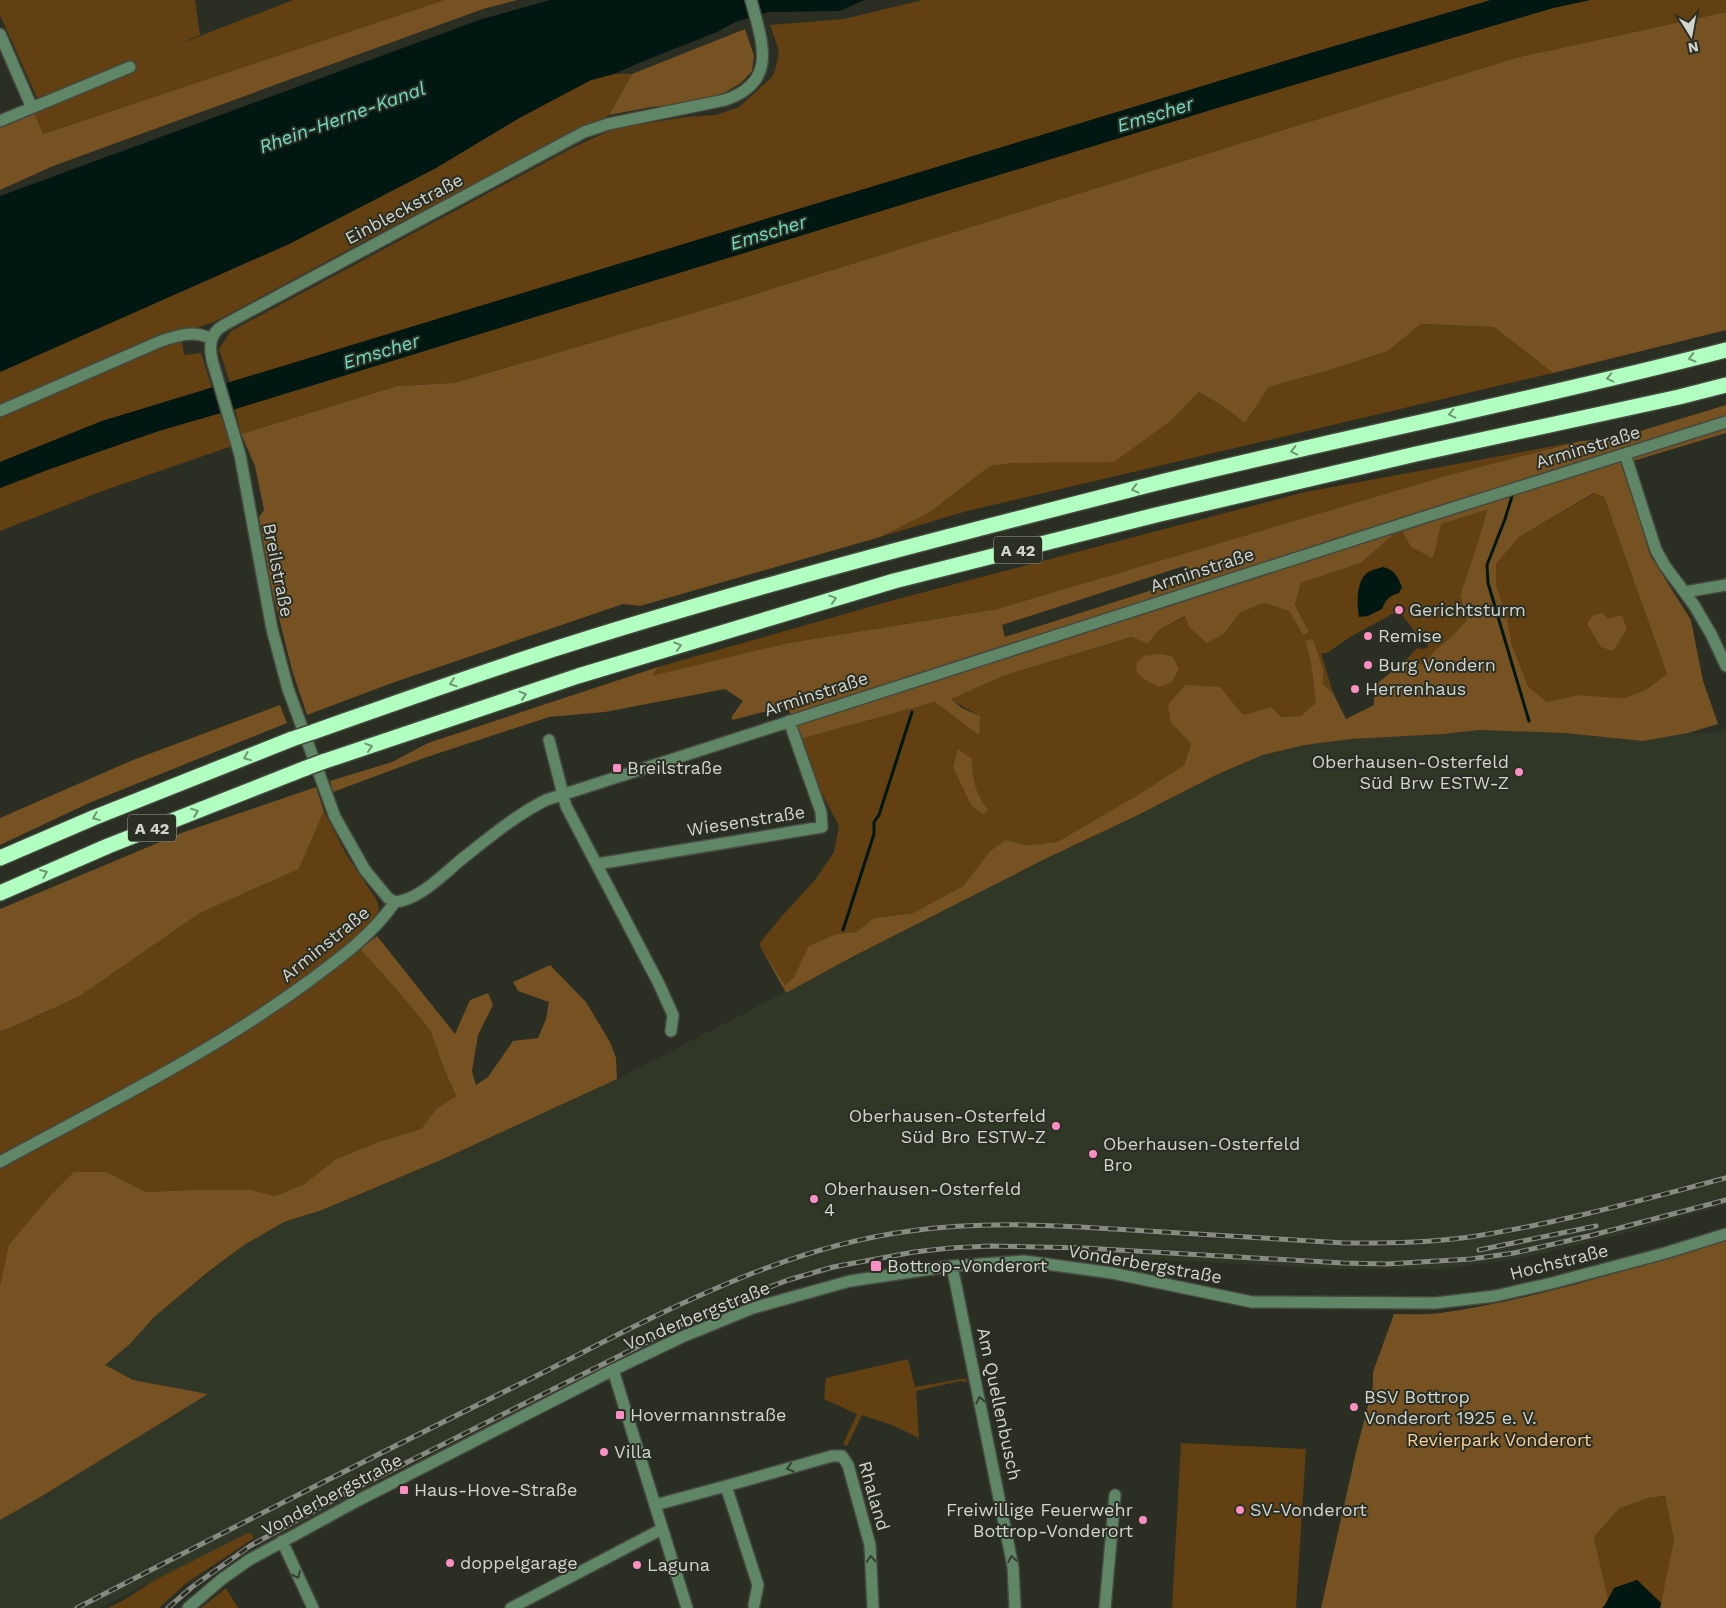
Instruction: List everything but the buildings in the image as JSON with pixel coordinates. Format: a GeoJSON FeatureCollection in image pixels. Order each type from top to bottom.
{"type":"FeatureCollection","features":[{"type":"Feature","properties":{"kind":"highway","name":"A 42"},"geometry":{"type":"LineString","coordinates":[[0,858],[92,818],[292,739],[569,644],[895,551],[1148,485],[1726,350]]}},
{"type":"Feature","properties":{"kind":"highway","name":"A 42"},"geometry":{"type":"LineString","coordinates":[[0,893],[108,846],[322,762],[578,676],[894,581],[1156,515],[1416,454],[1680,397],[1726,385]]}},
{"type":"Feature","properties":{"kind":"street","name":"Einbleckstraße"},"geometry":{"type":"LineString","coordinates":[[212,339],[216,330],[224,325],[584,132],[608,124],[726,100],[738,95],[755,82],[762,68],[763,52],[751,0]]}},
{"type":"Feature","properties":{"kind":"street"},"geometry":{"type":"LineString","coordinates":[[0,34],[32,108]]}},
{"type":"Feature","properties":{"kind":"street"},"geometry":{"type":"LineString","coordinates":[[0,122],[130,67]]}},
{"type":"Feature","properties":{"kind":"street"},"geometry":{"type":"LineString","coordinates":[[0,411],[161,341],[195,333],[212,339]]}},
{"type":"Feature","properties":{"kind":"street","name":"Breilstraße"},"geometry":{"type":"LineString","coordinates":[[212,339],[210,351],[240,455],[280,666],[325,790],[340,825],[365,870],[388,898],[395,902]]}},
{"type":"Feature","properties":{"kind":"street","name":"Arminstraße"},"geometry":{"type":"LineString","coordinates":[[0,1162],[202,1051],[282,1001],[369,934],[395,902],[404,901],[416,896],[526,810],[546,800],[1726,422]]}},
{"type":"Feature","properties":{"kind":"street"},"geometry":{"type":"LineString","coordinates":[[1624,454],[1656,550],[1711,634],[1726,666]]}},
{"type":"Feature","properties":{"kind":"street"},"geometry":{"type":"LineString","coordinates":[[1685,592],[1726,585]]}},
{"type":"Feature","properties":{"kind":"street","name":"Wiesenstraße"},"geometry":{"type":"LineString","coordinates":[[597,864],[822,827],[821,812],[789,721]]}},
{"type":"Feature","properties":{"kind":"street"},"geometry":{"type":"LineString","coordinates":[[549,740],[566,806],[668,1003],[673,1015],[671,1031]]}},
{"type":"Feature","properties":{"kind":"street","name":"Hochstraße"},"geometry":{"type":"LineString","coordinates":[[1396,1303],[1436,1303],[1495,1296],[1598,1272],[1726,1234]]}},
{"type":"Feature","properties":{"kind":"street","name":"Vonderbergstraße"},"geometry":{"type":"LineString","coordinates":[[188,1608],[222,1579],[249,1560],[282,1541],[613,1370],[682,1337],[753,1308],[850,1281],[952,1266],[1024,1261],[1112,1273],[1252,1302],[1396,1303]]}},
{"type":"Feature","properties":{"kind":"street","name":"Am Quellenbusch"},"geometry":{"type":"LineString","coordinates":[[952,1266],[1013,1567],[1015,1608]]}},
{"type":"Feature","properties":{"kind":"street"},"geometry":{"type":"LineString","coordinates":[[613,1370],[687,1608]]}},
{"type":"Feature","properties":{"kind":"street","name":"Rhaland"},"geometry":{"type":"LineString","coordinates":[[655,1505],[832,1456],[842,1456],[848,1465],[870,1545],[873,1608]]}},
{"type":"Feature","properties":{"kind":"street"},"geometry":{"type":"LineString","coordinates":[[726,1486],[758,1586],[754,1605]]}},
{"type":"Feature","properties":{"kind":"street"},"geometry":{"type":"LineString","coordinates":[[1104,1608],[1115,1495]]}},
{"type":"Feature","properties":{"kind":"street"},"geometry":{"type":"LineString","coordinates":[[510,1608],[662,1529]]}},
{"type":"Feature","properties":{"kind":"street"},"geometry":{"type":"LineString","coordinates":[[282,1541],[313,1608]]}},
{"type":"Feature","properties":{"kind":"shaded area"},"geometry":{"type":"Polygon","coordinates":[[[0,0],[195,0],[200,35],[172,47],[293,0],[444,0],[43,134],[34,112],[38,100],[0,15],[0,0]]]}},
{"type":"Feature","properties":{"kind":"shaded area"},"geometry":{"type":"Polygon","coordinates":[[[923,0],[1491,0],[1311,53],[230,383],[219,349],[231,331],[574,147],[616,128],[686,117],[716,115],[739,107],[772,77],[776,67],[779,51],[770,25],[844,19],[923,0]]]}},
{"type":"Feature","properties":{"kind":"shaded area"},"geometry":{"type":"Polygon","coordinates":[[[1590,0],[1726,0],[1726,12],[1515,58],[713,307],[453,383],[397,386],[241,434],[235,409],[1240,101],[1553,8],[1590,0]]]}},
{"type":"Feature","properties":{"kind":"shaded area"},"geometry":{"type":"Polygon","coordinates":[[[614,74],[632,74],[609,115],[383,231],[214,322],[181,333],[184,355],[201,353],[212,388],[102,421],[0,462],[0,372],[289,244],[436,168],[521,117],[591,80],[614,74]]]}},
{"type":"Feature","properties":{"kind":"shaded area"},"geometry":{"type":"Polygon","coordinates":[[[1421,324],[1494,327],[1553,373],[967,511],[880,537],[929,513],[990,466],[1012,463],[1173,419],[1199,392],[1221,405],[1245,423],[1269,387],[1388,351],[1421,324]]]}},
{"type":"Feature","properties":{"kind":"shaded area"},"geometry":{"type":"Polygon","coordinates":[[[220,413],[232,446],[105,490],[0,531],[0,488],[109,448],[220,413]]]}},
{"type":"Feature","properties":{"kind":"shaded area"},"geometry":{"type":"Polygon","coordinates":[[[1581,441],[1452,474],[997,609],[788,643],[651,677],[658,667],[894,600],[1305,492],[1581,441]]]}},
{"type":"Feature","properties":{"kind":"shaded area"},"geometry":{"type":"Polygon","coordinates":[[[1595,493],[1604,497],[1667,674],[1645,690],[1624,698],[1578,695],[1547,702],[1528,686],[1512,645],[1507,617],[1496,585],[1496,563],[1519,537],[1595,493]]]}},
{"type":"Feature","properties":{"kind":"shaded area"},"geometry":{"type":"Polygon","coordinates":[[[1487,510],[1460,595],[1467,620],[1434,651],[1425,664],[1404,662],[1417,648],[1424,649],[1428,647],[1428,643],[1420,638],[1402,615],[1405,609],[1403,605],[1397,604],[1394,607],[1394,613],[1350,637],[1327,653],[1321,653],[1333,693],[1323,684],[1323,669],[1311,655],[1316,702],[1301,716],[1282,717],[1271,707],[1243,715],[1233,704],[1171,723],[1191,744],[1184,765],[1141,793],[1057,842],[1028,845],[1005,840],[990,851],[963,886],[913,913],[874,918],[856,932],[836,934],[810,946],[794,977],[785,985],[759,944],[815,880],[834,852],[839,826],[818,786],[800,739],[935,702],[980,716],[950,699],[1003,676],[1133,637],[1148,644],[1159,630],[1186,616],[1225,633],[1240,613],[1264,603],[1289,611],[1303,635],[1309,632],[1295,605],[1301,583],[1361,563],[1402,527],[1441,524],[1487,510]],[[972,759],[953,767],[988,810],[977,791],[972,759]]]}},
{"type":"Feature","properties":{"kind":"shaded area"},"geometry":{"type":"Polygon","coordinates":[[[1479,730],[1564,733],[1643,741],[1688,733],[1714,733],[1726,730],[1726,1205],[1608,1238],[1522,1258],[1444,1269],[1338,1269],[1141,1259],[1085,1250],[958,1247],[881,1257],[767,1290],[721,1309],[469,1432],[260,1546],[250,1532],[100,1608],[0,1608],[0,1491],[133,1380],[104,1365],[130,1344],[154,1316],[244,1245],[284,1222],[322,1210],[441,1160],[617,1079],[990,886],[1138,815],[1218,774],[1263,755],[1305,745],[1351,739],[1444,734],[1479,730]]]}},
{"type":"Feature","properties":{"kind":"shaded area"},"geometry":{"type":"Polygon","coordinates":[[[324,811],[346,854],[376,899],[379,912],[372,924],[303,979],[220,1034],[133,1084],[0,1156],[0,1031],[12,1028],[80,996],[200,913],[299,869],[324,811]]]}},
{"type":"Feature","properties":{"kind":"shaded area"},"geometry":{"type":"Polygon","coordinates":[[[360,949],[430,1030],[456,1096],[436,1109],[421,1129],[378,1142],[336,1159],[304,1184],[275,1196],[252,1190],[146,1192],[107,1172],[0,1288],[0,1169],[122,1103],[240,1035],[286,1004],[360,949]]]}},
{"type":"Feature","properties":{"kind":"shaded area"},"geometry":{"type":"Polygon","coordinates":[[[908,1359],[915,1387],[960,1379],[966,1379],[967,1382],[960,1381],[916,1391],[919,1438],[892,1425],[862,1415],[847,1446],[843,1444],[857,1414],[824,1399],[826,1378],[908,1359]]]}},
{"type":"Feature","properties":{"kind":"shaded area","name":"SV-Vonderort"},"geometry":{"type":"Polygon","coordinates":[[[1181,1443],[1306,1449],[1296,1608],[1172,1608],[1181,1443]]]}},
{"type":"Feature","properties":{"kind":"shaded area"},"geometry":{"type":"Polygon","coordinates":[[[1665,1496],[1674,1540],[1669,1572],[1661,1603],[1637,1580],[1614,1588],[1608,1599],[1594,1537],[1619,1509],[1648,1498],[1665,1496]]]}},
{"type":"Feature","properties":{"kind":"shaded area"},"geometry":{"type":"Polygon","coordinates":[[[250,1532],[254,1538],[185,1584],[159,1608],[108,1608],[126,1599],[153,1581],[250,1532]]]}},
{"type":"Feature","properties":{"kind":"shaded area"},"geometry":{"type":"Polygon","coordinates":[[[226,1588],[238,1608],[201,1608],[226,1588]]]}},
{"type":"Feature","properties":{"kind":"green space"},"geometry":{"type":"Polygon","coordinates":[[[444,0],[517,0],[483,9],[53,166],[0,190],[0,126],[34,112],[43,134],[444,0]]]}},
{"type":"Feature","properties":{"kind":"green space"},"geometry":{"type":"Polygon","coordinates":[[[1726,12],[1726,330],[1553,373],[1494,327],[1421,324],[1388,351],[1269,387],[1245,423],[1221,405],[1199,392],[1173,419],[1114,462],[1012,463],[990,466],[929,513],[880,537],[640,606],[623,604],[392,683],[307,715],[292,670],[271,586],[259,517],[264,510],[255,466],[241,434],[397,386],[453,383],[713,307],[1515,58],[1726,12]]]}},
{"type":"Feature","properties":{"kind":"green space"},"geometry":{"type":"Polygon","coordinates":[[[745,29],[754,56],[752,71],[741,83],[724,93],[697,102],[652,107],[609,115],[632,74],[745,29]]]}},
{"type":"Feature","properties":{"kind":"green space"},"geometry":{"type":"Polygon","coordinates":[[[1726,405],[1726,433],[1623,464],[1650,555],[1691,620],[1703,681],[1718,724],[1688,733],[1643,741],[1564,733],[1479,730],[1444,734],[1351,739],[1305,745],[1263,755],[1218,774],[1138,815],[1045,859],[852,957],[786,993],[759,944],[785,985],[794,977],[809,946],[836,934],[856,932],[874,918],[913,913],[963,886],[990,851],[1005,840],[1028,845],[1057,842],[1141,793],[1184,765],[1191,744],[1171,723],[1168,705],[1185,685],[1220,687],[1243,715],[1271,707],[1282,717],[1301,716],[1316,702],[1311,664],[1305,641],[1313,639],[1323,669],[1323,684],[1333,693],[1346,719],[1374,705],[1374,686],[1404,662],[1425,664],[1434,651],[1467,620],[1460,595],[1487,510],[1441,524],[1433,558],[1411,547],[1401,528],[1361,563],[1301,583],[1295,605],[1309,632],[1303,635],[1289,611],[1264,603],[1240,613],[1225,633],[1207,643],[1189,627],[1185,616],[1159,630],[1148,644],[1132,637],[1003,676],[951,699],[962,708],[980,716],[979,735],[935,702],[800,739],[787,706],[732,720],[732,716],[743,701],[725,689],[605,712],[549,717],[427,757],[333,792],[330,781],[392,762],[428,743],[658,667],[652,676],[788,643],[997,609],[1452,474],[1581,441],[1614,439],[1726,405]],[[1594,493],[1519,537],[1496,564],[1496,585],[1507,617],[1512,645],[1528,686],[1547,702],[1578,695],[1624,698],[1645,690],[1667,674],[1604,497],[1594,493]],[[1184,566],[1002,625],[1005,637],[1196,576],[1184,566]]]}},
{"type":"Feature","properties":{"kind":"green space"},"geometry":{"type":"Polygon","coordinates":[[[1602,613],[1608,619],[1622,615],[1627,629],[1613,651],[1601,647],[1587,624],[1592,616],[1602,613]]]}},
{"type":"Feature","properties":{"kind":"green space"},"geometry":{"type":"Polygon","coordinates":[[[1160,654],[1172,656],[1179,669],[1171,683],[1158,687],[1136,672],[1137,662],[1144,656],[1160,654]]]}},
{"type":"Feature","properties":{"kind":"green space"},"geometry":{"type":"Polygon","coordinates":[[[280,705],[287,723],[89,803],[0,845],[0,818],[133,760],[280,705]]]}},
{"type":"Feature","properties":{"kind":"green space"},"geometry":{"type":"Polygon","coordinates":[[[958,749],[972,759],[975,786],[988,810],[983,814],[971,805],[953,767],[958,749]]]}},
{"type":"Feature","properties":{"kind":"green space"},"geometry":{"type":"Polygon","coordinates":[[[316,787],[324,811],[299,869],[200,913],[80,996],[11,1028],[0,1031],[0,909],[184,832],[316,787]]]}},
{"type":"Feature","properties":{"kind":"green space"},"geometry":{"type":"Polygon","coordinates":[[[377,936],[455,1034],[470,1000],[488,993],[493,1005],[478,1035],[472,1071],[476,1085],[488,1077],[513,1041],[538,1038],[546,1019],[549,1002],[518,991],[513,982],[550,965],[586,1002],[610,1042],[616,1058],[617,1079],[441,1160],[322,1210],[284,1222],[244,1245],[154,1317],[130,1344],[105,1365],[133,1380],[208,1394],[0,1520],[0,1287],[9,1245],[50,1196],[74,1172],[107,1172],[146,1192],[252,1190],[275,1196],[304,1184],[336,1159],[378,1142],[421,1129],[436,1109],[456,1096],[430,1030],[360,949],[377,936]]]}},
{"type":"Feature","properties":{"kind":"green space","name":"Revierpark Vonderort"},"geometry":{"type":"Polygon","coordinates":[[[1726,1239],[1726,1608],[1660,1608],[1674,1540],[1665,1496],[1648,1498],[1619,1509],[1594,1537],[1608,1599],[1602,1608],[1321,1608],[1373,1386],[1373,1372],[1394,1314],[1440,1313],[1512,1300],[1620,1272],[1726,1239]]]}},
{"type":"Feature","properties":{"kind":"water","name":"Rhein-Herne-Kanal"},"geometry":{"type":"Polygon","coordinates":[[[550,0],[864,0],[840,11],[769,12],[735,22],[717,32],[614,74],[591,80],[521,117],[436,168],[289,244],[0,372],[0,196],[479,20],[550,0]]]}},
{"type":"Feature","properties":{"kind":"water","name":"Emscher"},"geometry":{"type":"Polygon","coordinates":[[[1491,0],[1590,0],[1553,8],[1240,101],[158,431],[0,488],[0,462],[102,421],[1491,0]]]}},
{"type":"Feature","properties":{"kind":"water"},"geometry":{"type":"Polygon","coordinates":[[[1383,567],[1396,574],[1402,587],[1399,593],[1388,598],[1382,609],[1368,616],[1359,617],[1358,595],[1362,579],[1369,572],[1383,567]]]}},
{"type":"Feature","properties":{"kind":"water"},"geometry":{"type":"Polygon","coordinates":[[[1637,1580],[1661,1603],[1660,1608],[1602,1608],[1614,1588],[1637,1580]]]}},
{"type":"Feature","properties":{"kind":"waterway"},"geometry":{"type":"LineString","coordinates":[[1513,493],[1487,565],[1488,583],[1529,721]]}},
{"type":"Feature","properties":{"kind":"waterway"},"geometry":{"type":"LineString","coordinates":[[843,930],[874,834],[874,822],[879,815],[912,712]]}},
{"type":"Feature","properties":{"kind":"railway"},"geometry":{"type":"LineString","coordinates":[[77,1608],[665,1311],[760,1270],[809,1253],[859,1240],[910,1231],[999,1225],[1088,1227],[1344,1243],[1439,1240],[1502,1232],[1598,1211],[1726,1178]]}},
{"type":"Feature","properties":{"kind":"railway"},"geometry":{"type":"LineString","coordinates":[[168,1608],[192,1587],[250,1546],[346,1493],[713,1309],[788,1280],[833,1267],[914,1252],[990,1246],[1084,1248],[1343,1263],[1386,1264],[1471,1259],[1514,1253],[1593,1235],[1726,1200]]}},
{"type":"Feature","properties":{"kind":"railway"},"geometry":{"type":"LineString","coordinates":[[1479,1250],[1596,1226]]}},
{"type":"Feature","properties":{"kind":"place","name":"Gerichtsturm"},"geometry":{"type":"Point","coordinates":[1399,610]}},
{"type":"Feature","properties":{"kind":"place","name":"Remise"},"geometry":{"type":"Point","coordinates":[1368,636]}},
{"type":"Feature","properties":{"kind":"place","name":"Burg Vondern"},"geometry":{"type":"Point","coordinates":[1368,665]}},
{"type":"Feature","properties":{"kind":"place","name":"Herrenhaus"},"geometry":{"type":"Point","coordinates":[1355,689]}},
{"type":"Feature","properties":{"kind":"place","name":"Breilstraße"},"geometry":{"type":"Point","coordinates":[617,768]}},
{"type":"Feature","properties":{"kind":"place","name":"Oberhausen-Osterfeld Süd Brw ESTW-Z"},"geometry":{"type":"Point","coordinates":[1519,772]}},
{"type":"Feature","properties":{"kind":"place","name":"Oberhausen-Osterfeld Süd Bro ESTW-Z"},"geometry":{"type":"Point","coordinates":[1056,1126]}},
{"type":"Feature","properties":{"kind":"place","name":"Oberhausen-Osterfeld Bro"},"geometry":{"type":"Point","coordinates":[1093,1154]}},
{"type":"Feature","properties":{"kind":"place","name":"Oberhausen-Osterfeld 4"},"geometry":{"type":"Point","coordinates":[814,1199]}},
{"type":"Feature","properties":{"kind":"place","name":"Bottrop-Vonderort"},"geometry":{"type":"Point","coordinates":[876,1266]}},
{"type":"Feature","properties":{"kind":"place","name":"BSV Bottrop Vonderort 1925 e. V."},"geometry":{"type":"Point","coordinates":[1354,1407]}},
{"type":"Feature","properties":{"kind":"place","name":"Hovermannstraße"},"geometry":{"type":"Point","coordinates":[620,1415]}},
{"type":"Feature","properties":{"kind":"place","name":"Villa"},"geometry":{"type":"Point","coordinates":[604,1452]}},
{"type":"Feature","properties":{"kind":"place","name":"Haus-Hove-Straße"},"geometry":{"type":"Point","coordinates":[404,1490]}},
{"type":"Feature","properties":{"kind":"place","name":"SV-Vonderort"},"geometry":{"type":"Point","coordinates":[1240,1510]}},
{"type":"Feature","properties":{"kind":"place","name":"Freiwillige Feuerwehr Bottrop-Vonderort"},"geometry":{"type":"Point","coordinates":[1143,1520]}},
{"type":"Feature","properties":{"kind":"place","name":"doppelgarage"},"geometry":{"type":"Point","coordinates":[450,1563]}},
{"type":"Feature","properties":{"kind":"place","name":"Laguna"},"geometry":{"type":"Point","coordinates":[637,1565]}}]}
